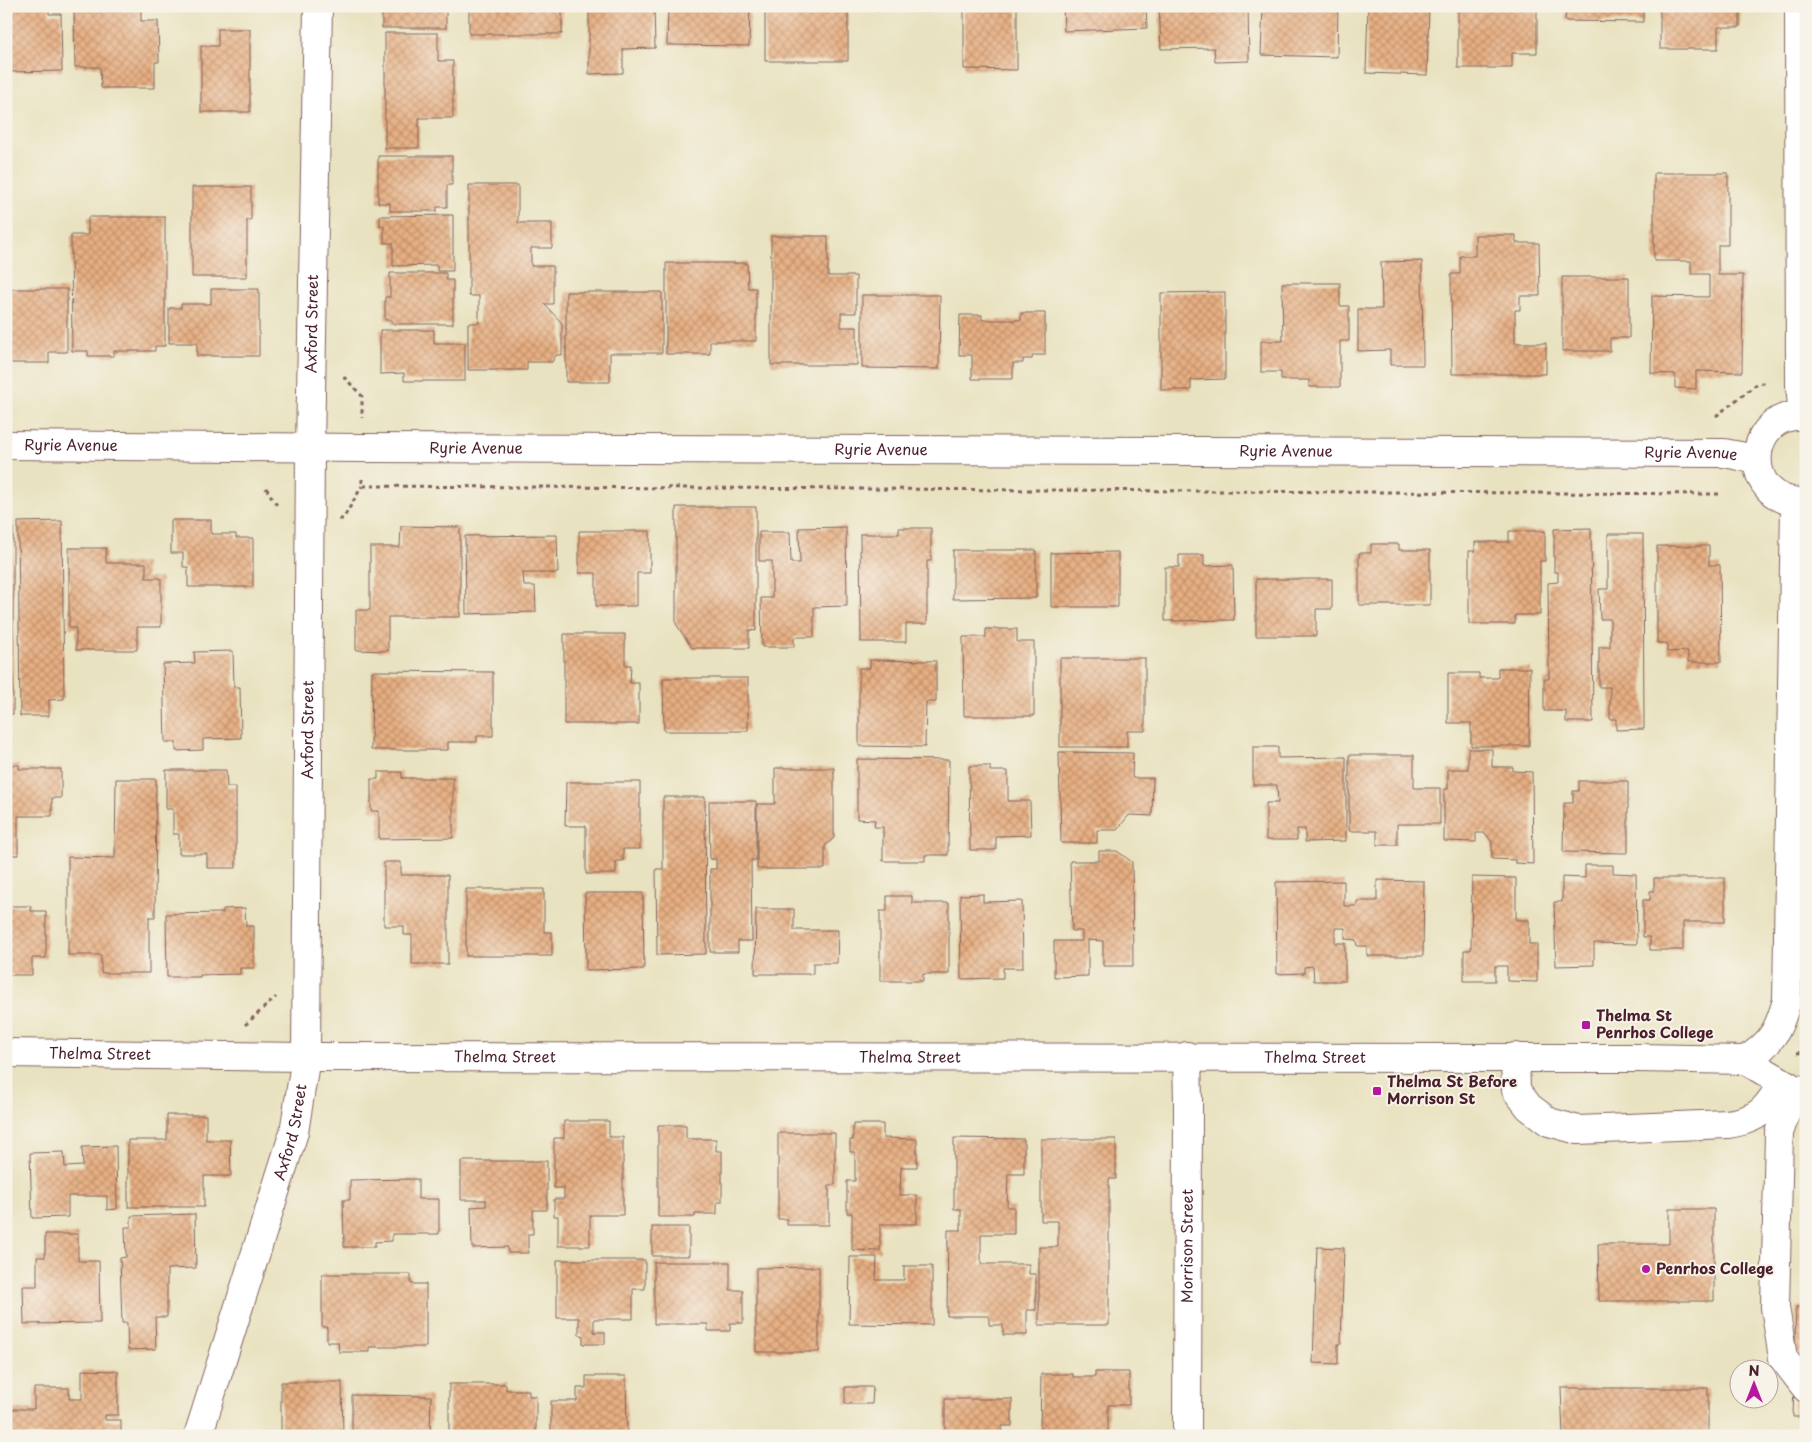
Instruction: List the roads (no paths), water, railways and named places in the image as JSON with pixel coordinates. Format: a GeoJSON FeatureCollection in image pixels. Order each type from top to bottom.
{"type":"FeatureCollection","features":[{"type":"Feature","properties":{"kind":"street","name":"Axford Street"},"geometry":{"type":"LineString","coordinates":[[198,1436],[294,1132],[306,1057],[310,448],[318,6]]}},
{"type":"Feature","properties":{"kind":"street"},"geometry":{"type":"LineString","coordinates":[[1794,1087],[1745,1060],[1769,1042],[1780,1024],[1787,1000],[1800,503],[1783,500],[1772,493],[1758,472],[1756,459],[1759,445],[1765,433],[1776,423],[1789,417],[1804,416],[1800,385],[1799,6]]}},
{"type":"Feature","properties":{"kind":"street","name":"Ryrie Avenue"},"geometry":{"type":"LineString","coordinates":[[6,445],[310,448],[1724,453],[1756,459]]}},
{"type":"Feature","properties":{"kind":"street","name":"Thelma Street"},"geometry":{"type":"LineString","coordinates":[[6,1053],[306,1057],[1187,1056],[1745,1060]]}},
{"type":"Feature","properties":{"kind":"street","name":"Morrison Street"},"geometry":{"type":"LineString","coordinates":[[1187,1056],[1187,1436]]}},
{"type":"Feature","properties":{"kind":"street"},"geometry":{"type":"LineString","coordinates":[[1515,1057],[1516,1090],[1529,1107],[1549,1122],[1578,1130],[1744,1122],[1760,1114],[1772,1101],[1794,1087]]}},
{"type":"Feature","properties":{"kind":"street"},"geometry":{"type":"LineString","coordinates":[[1794,1087],[1779,1133],[1775,1307],[1783,1358],[1806,1388]]}},
{"type":"Feature","properties":{"kind":"place","name":"Thelma St Penrhos College"},"geometry":{"type":"Point","coordinates":[1586,1025]}},
{"type":"Feature","properties":{"kind":"place","name":"Thelma St Before Morrison St"},"geometry":{"type":"Point","coordinates":[1377,1091]}},
{"type":"Feature","properties":{"kind":"place","name":"Penrhos College"},"geometry":{"type":"Point","coordinates":[1646,1269]}}]}
